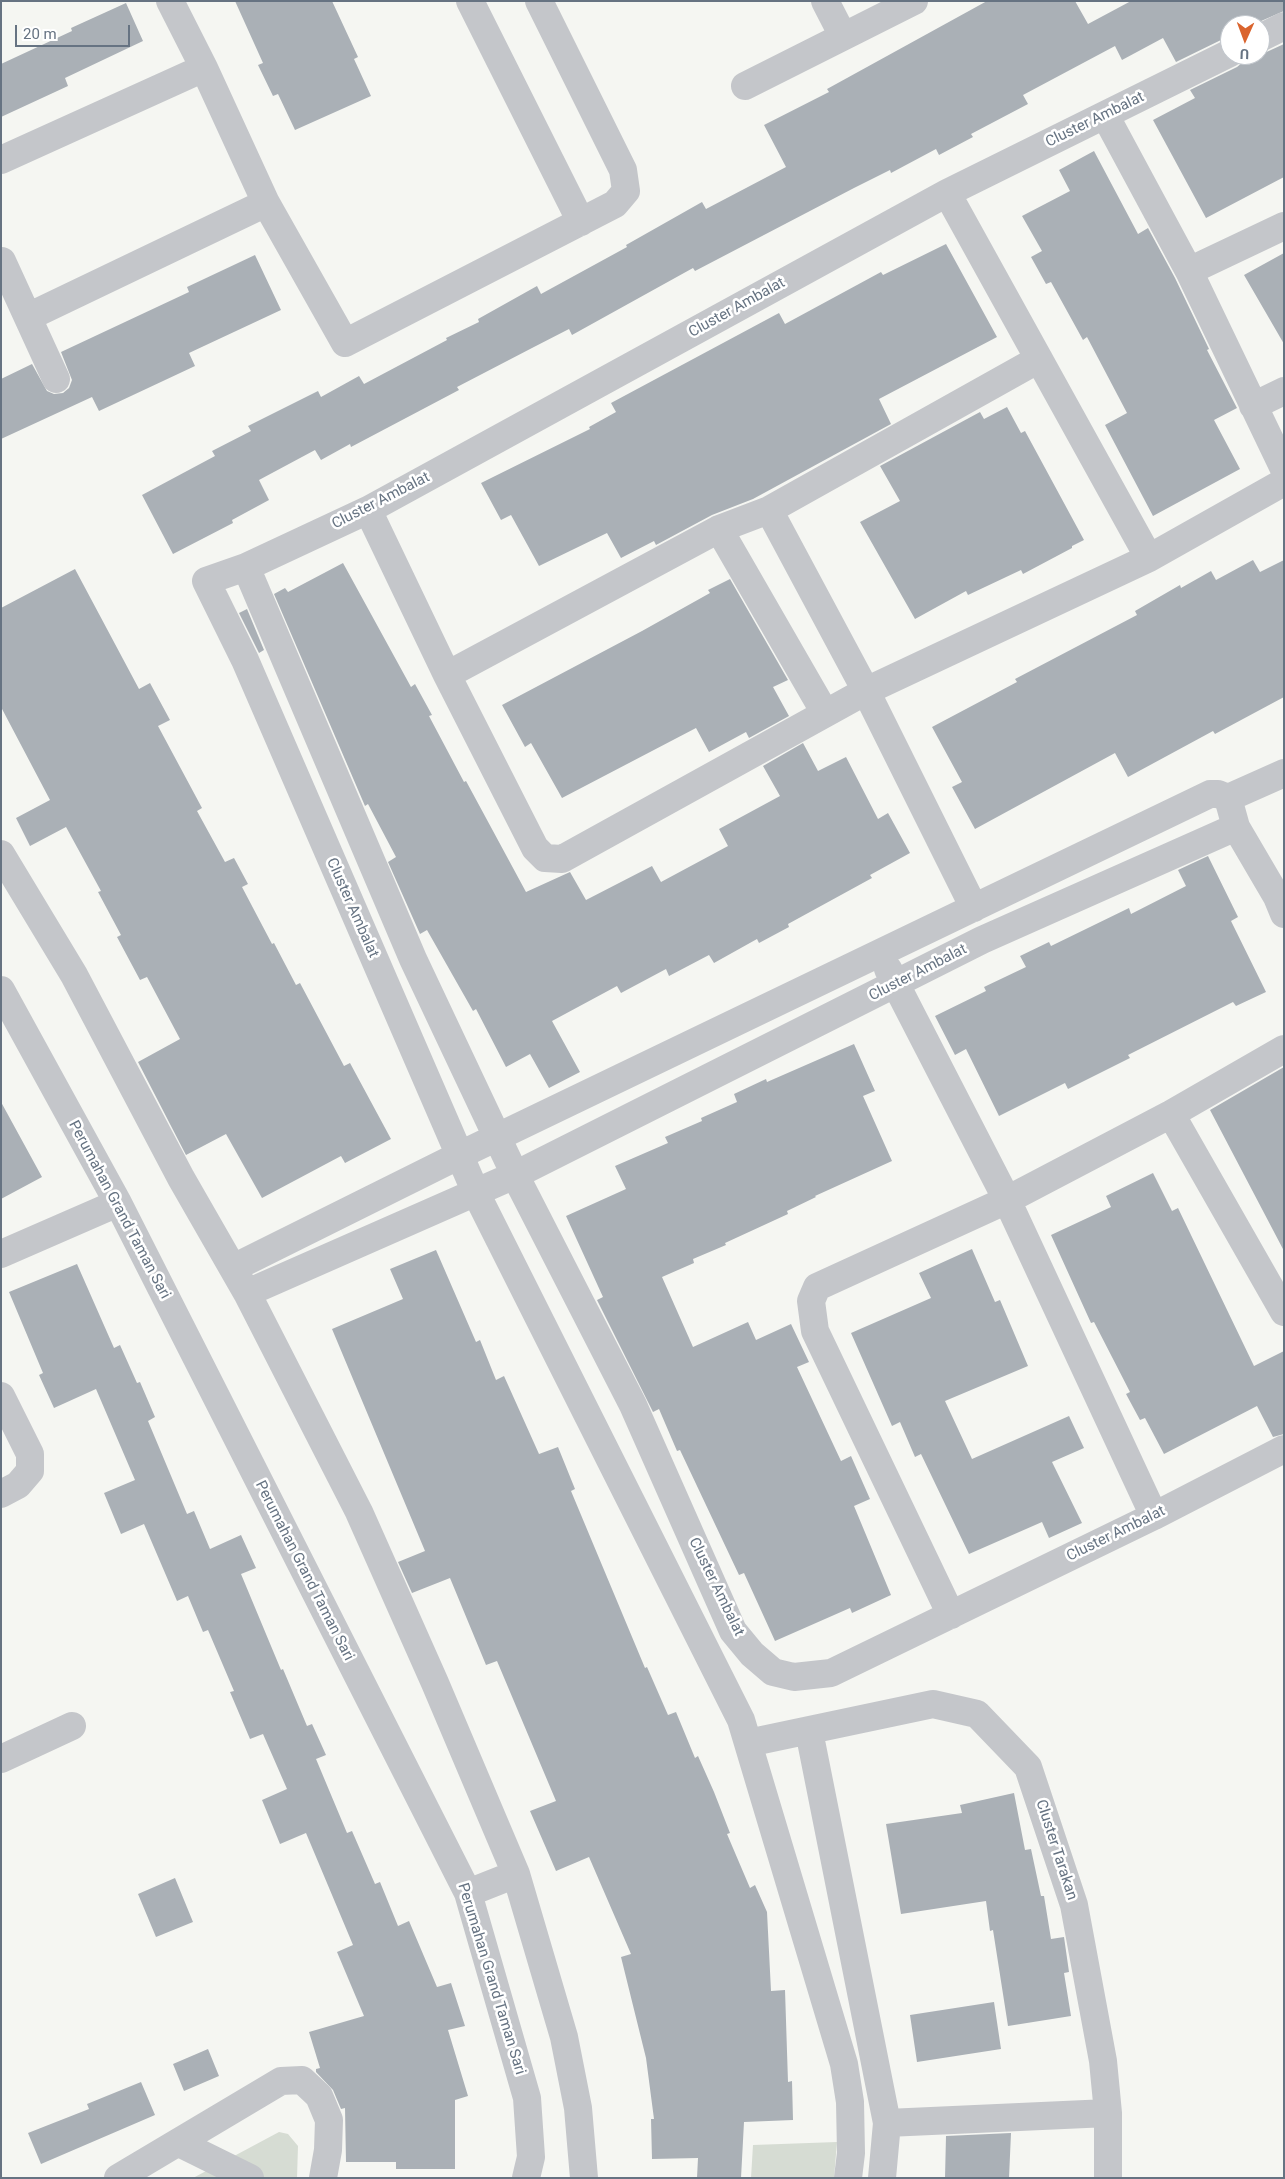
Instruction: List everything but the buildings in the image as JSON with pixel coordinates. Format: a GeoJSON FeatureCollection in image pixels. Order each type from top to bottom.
{"type":"FeatureCollection","features":[{"type":"Feature","properties":{"kind":"street"},"geometry":{"type":"LineString","coordinates":[[170,1],[204,68],[266,203],[345,343],[581,222],[614,204],[626,191],[623,170],[539,1]]}},
{"type":"Feature","properties":{"kind":"street"},"geometry":{"type":"LineString","coordinates":[[470,1],[581,222]]}},
{"type":"Feature","properties":{"kind":"street"},"geometry":{"type":"LineString","coordinates":[[825,1],[843,36]]}},
{"type":"Feature","properties":{"kind":"street"},"geometry":{"type":"LineString","coordinates":[[744,86],[914,1]]}},
{"type":"Feature","properties":{"kind":"street"},"geometry":{"type":"LineString","coordinates":[[1270,33],[1284,26]]}},
{"type":"Feature","properties":{"kind":"street","name":"Cluster Ambalat"},"geometry":{"type":"LineString","coordinates":[[748,1744],[736,1711],[476,1193],[245,660],[206,581],[246,567],[368,510],[947,193],[1220,58]]}},
{"type":"Feature","properties":{"kind":"street"},"geometry":{"type":"LineString","coordinates":[[1,160],[204,68]]}},
{"type":"Feature","properties":{"kind":"street"},"geometry":{"type":"LineString","coordinates":[[1105,115],[1189,271],[1284,469]]}},
{"type":"Feature","properties":{"kind":"street"},"geometry":{"type":"LineString","coordinates":[[947,193],[1149,558]]}},
{"type":"Feature","properties":{"kind":"street"},"geometry":{"type":"LineString","coordinates":[[28,317],[266,203]]}},
{"type":"Feature","properties":{"kind":"street"},"geometry":{"type":"LineString","coordinates":[[1189,271],[1284,226]]}},
{"type":"Feature","properties":{"kind":"street"},"geometry":{"type":"LineString","coordinates":[[2,260],[56,379]]}},
{"type":"Feature","properties":{"kind":"street"},"geometry":{"type":"LineString","coordinates":[[447,675],[720,529],[769,510],[1039,359]]}},
{"type":"Feature","properties":{"kind":"street"},"geometry":{"type":"LineString","coordinates":[[1253,406],[1284,391]]}},
{"type":"Feature","properties":{"kind":"street"},"geometry":{"type":"LineString","coordinates":[[368,510],[447,675],[535,848],[545,858],[562,859],[866,691],[1149,558],[1284,482]]}},
{"type":"Feature","properties":{"kind":"street"},"geometry":{"type":"LineString","coordinates":[[769,510],[866,691],[974,908]]}},
{"type":"Feature","properties":{"kind":"street"},"geometry":{"type":"LineString","coordinates":[[720,529],[825,713]]}},
{"type":"Feature","properties":{"kind":"street","name":"Cluster Ambalat"},"geometry":{"type":"LineString","coordinates":[[246,567],[413,959],[515,1175],[633,1405],[733,1631],[752,1654],[773,1672],[794,1677],[831,1673],[1154,1516],[1284,1449]]}},
{"type":"Feature","properties":{"kind":"street"},"geometry":{"type":"LineString","coordinates":[[233,1268],[460,1155],[1210,794],[1218,794],[1228,798],[1284,773]]}},
{"type":"Feature","properties":{"kind":"street"},"geometry":{"type":"LineString","coordinates":[[1228,798],[1236,827],[1281,895]]}},
{"type":"Feature","properties":{"kind":"street","name":"Cluster Ambalat"},"geometry":{"type":"LineString","coordinates":[[247,1293],[515,1175],[896,985],[982,940],[1236,827]]}},
{"type":"Feature","properties":{"kind":"street"},"geometry":{"type":"LineString","coordinates":[[1,854],[74,975],[181,1178],[247,1293],[359,1512],[435,1683],[516,1874],[564,2037],[578,2108],[584,2178]]}},
{"type":"Feature","properties":{"kind":"street"},"geometry":{"type":"LineString","coordinates":[[881,953],[1007,1200],[1154,1516]]}},
{"type":"Feature","properties":{"kind":"street","name":"Perumahan Grand Taman Sari"},"geometry":{"type":"LineString","coordinates":[[1,990],[118,1203],[468,1893],[527,2098],[531,2157],[526,2178]]}},
{"type":"Feature","properties":{"kind":"street"},"geometry":{"type":"LineString","coordinates":[[951,1615],[816,1331],[811,1301],[817,1287],[1007,1200],[1171,1114],[1284,1049]]}},
{"type":"Feature","properties":{"kind":"street"},"geometry":{"type":"LineString","coordinates":[[1171,1114],[1284,1312]]}},
{"type":"Feature","properties":{"kind":"street"},"geometry":{"type":"LineString","coordinates":[[1,1254],[118,1203]]}},
{"type":"Feature","properties":{"kind":"street"},"geometry":{"type":"LineString","coordinates":[[1,1396],[30,1454],[30,1471],[18,1485],[1,1494]]}},
{"type":"Feature","properties":{"kind":"street","name":"Cluster Tarakan"},"geometry":{"type":"LineString","coordinates":[[748,1744],[933,1704],[976,1714],[1028,1767],[1074,1905],[1103,2060],[1108,2113],[1108,2178]]}},
{"type":"Feature","properties":{"kind":"street"},"geometry":{"type":"LineString","coordinates":[[1,1759],[72,1726]]}},
{"type":"Feature","properties":{"kind":"street"},"geometry":{"type":"LineString","coordinates":[[800,1733],[888,2124],[882,2178]]}},
{"type":"Feature","properties":{"kind":"street"},"geometry":{"type":"LineString","coordinates":[[748,1744],[844,2064],[850,2102],[851,2153],[848,2178]]}},
{"type":"Feature","properties":{"kind":"street"},"geometry":{"type":"LineString","coordinates":[[468,1893],[516,1874]]}},
{"type":"Feature","properties":{"kind":"street"},"geometry":{"type":"LineString","coordinates":[[118,2178],[281,2081],[302,2080],[319,2096],[329,2120],[328,2150],[323,2178]]}},
{"type":"Feature","properties":{"kind":"street"},"geometry":{"type":"LineString","coordinates":[[888,2124],[1108,2113]]}},
{"type":"Feature","properties":{"kind":"street"},"geometry":{"type":"LineString","coordinates":[[179,2143],[250,2178]]}},
{"type":"Feature","properties":{"kind":"shaded area"},"geometry":{"type":"Polygon","coordinates":[[[279,2132],[288,2134],[298,2146],[297,2178],[193,2178],[279,2132]]]}},
{"type":"Feature","properties":{"kind":"shaded area"},"geometry":{"type":"Polygon","coordinates":[[[837,2142],[834,2178],[751,2178],[753,2145],[837,2142]]]}}]}
